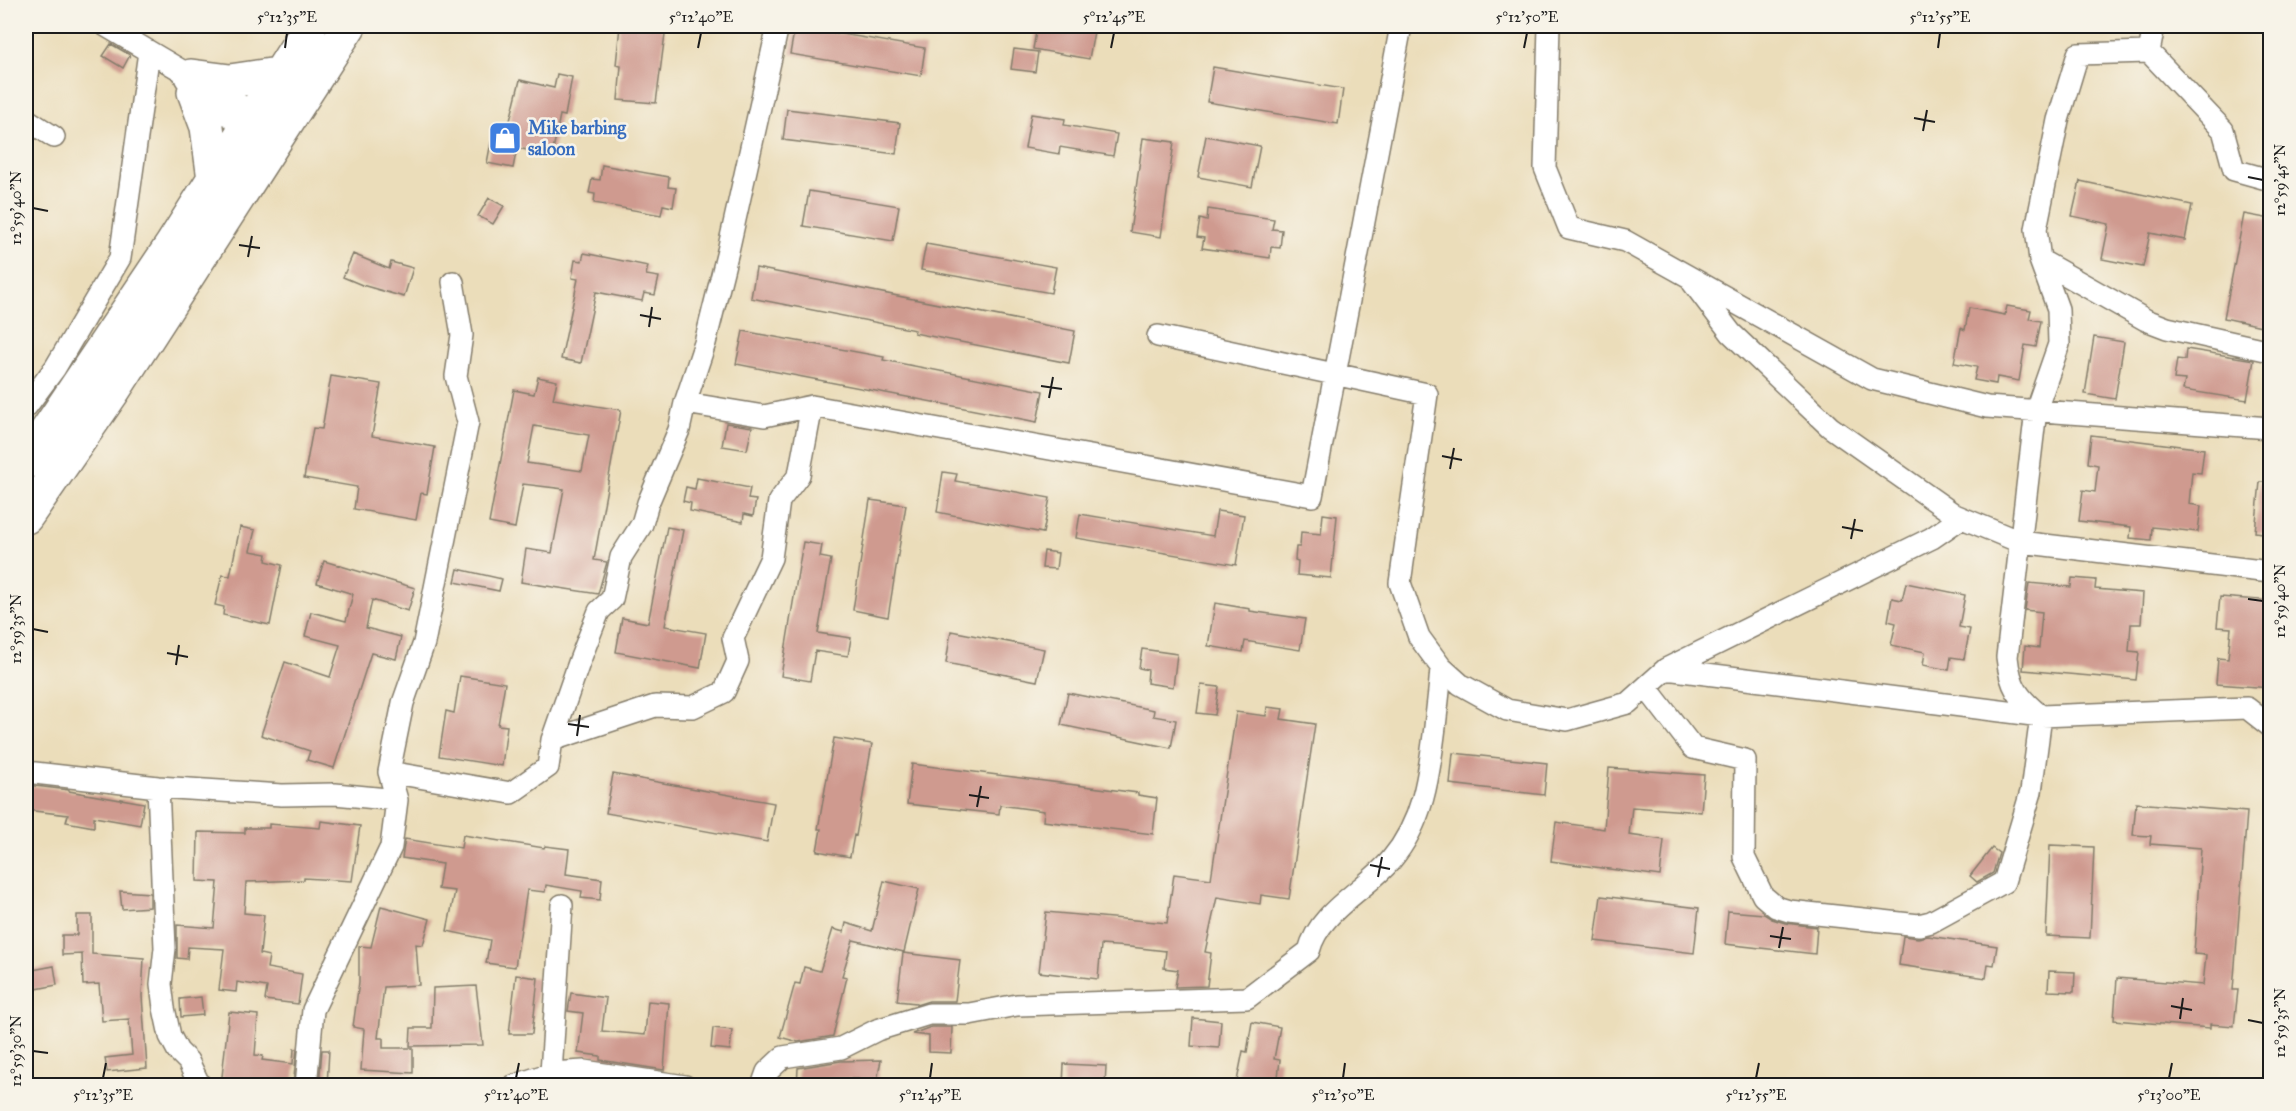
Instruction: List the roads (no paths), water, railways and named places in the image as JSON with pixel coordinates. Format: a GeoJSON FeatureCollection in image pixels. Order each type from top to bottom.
{"type":"FeatureCollection","features":[{"type":"Feature","properties":{"kind":"highway"},"geometry":{"type":"LineString","coordinates":[[26,518],[125,374],[200,259],[263,129],[278,74],[310,26]]}},
{"type":"Feature","properties":{"kind":"highway"},"geometry":{"type":"LineString","coordinates":[[26,462],[88,372],[214,179],[263,129],[349,26]]}},
{"type":"Feature","properties":{"kind":"highway"},"geometry":{"type":"LineString","coordinates":[[214,179],[207,127],[192,84],[278,74]]}},
{"type":"Feature","properties":{"kind":"street"},"geometry":{"type":"LineString","coordinates":[[106,26],[155,56],[180,82],[192,84],[263,129]]}},
{"type":"Feature","properties":{"kind":"street"},"geometry":{"type":"LineString","coordinates":[[389,772],[511,793],[548,767],[552,740],[580,660],[599,611],[612,599],[621,557],[642,524],[648,503],[679,429],[705,343],[728,251],[778,26]]}},
{"type":"Feature","properties":{"kind":"street"},"geometry":{"type":"LineString","coordinates":[[685,403],[764,416],[812,406],[1312,496],[1401,26]]}},
{"type":"Feature","properties":{"kind":"street"},"geometry":{"type":"LineString","coordinates":[[1549,26],[1545,168],[1569,228],[1625,241],[1872,379],[1987,407],[2271,428]]}},
{"type":"Feature","properties":{"kind":"street"},"geometry":{"type":"LineString","coordinates":[[2149,52],[2154,26]]}},
{"type":"Feature","properties":{"kind":"street"},"geometry":{"type":"LineString","coordinates":[[2041,716],[2026,704],[2015,690],[2009,676],[2008,631],[2036,410],[2059,344],[2058,309],[2040,260],[2036,229],[2058,120],[2078,54],[2149,52],[2223,130],[2234,170],[2271,180]]}},
{"type":"Feature","properties":{"kind":"street"},"geometry":{"type":"LineString","coordinates":[[26,407],[55,368],[120,258],[155,56]]}},
{"type":"Feature","properties":{"kind":"street"},"geometry":{"type":"LineString","coordinates":[[26,119],[54,137]]}},
{"type":"Feature","properties":{"kind":"street"},"geometry":{"type":"LineString","coordinates":[[2040,260],[2146,320],[2167,328],[2271,351]]}},
{"type":"Feature","properties":{"kind":"street"},"geometry":{"type":"LineString","coordinates":[[1688,276],[1731,333],[1830,427],[1961,518],[2020,542],[2271,572]]}},
{"type":"Feature","properties":{"kind":"street"},"geometry":{"type":"LineString","coordinates":[[306,1086],[313,1010],[391,847],[397,800],[389,772],[403,703],[424,643],[468,422],[456,376],[462,335],[453,282]]}},
{"type":"Feature","properties":{"kind":"street"},"geometry":{"type":"LineString","coordinates":[[1158,336],[1427,394],[1400,583],[1419,636],[1441,667],[1460,684],[1507,710],[1567,720],[1628,703],[1666,669],[1932,538],[1961,518]]}},
{"type":"Feature","properties":{"kind":"street"},"geometry":{"type":"LineString","coordinates":[[552,740],[655,706],[693,707],[724,692],[738,661],[734,638],[771,558],[779,501],[799,475],[812,406]]}},
{"type":"Feature","properties":{"kind":"street"},"geometry":{"type":"LineString","coordinates":[[762,1086],[767,1072],[783,1058],[841,1048],[877,1030],[929,1014],[969,1014],[1017,1005],[1247,998],[1309,951],[1313,939],[1328,918],[1376,876],[1403,843],[1423,801],[1429,777],[1441,667]]}},
{"type":"Feature","properties":{"kind":"street"},"geometry":{"type":"LineString","coordinates":[[1666,669],[2041,716],[2247,708],[2271,726]]}},
{"type":"Feature","properties":{"kind":"street"},"geometry":{"type":"LineString","coordinates":[[1646,687],[1693,748],[1745,760],[1744,857],[1763,896],[1776,907],[1789,910],[1919,925],[1931,922],[2004,882],[2031,792],[2041,716]]}},
{"type":"Feature","properties":{"kind":"street"},"geometry":{"type":"LineString","coordinates":[[26,772],[158,787],[282,795],[335,794],[397,800]]}},
{"type":"Feature","properties":{"kind":"street"},"geometry":{"type":"LineString","coordinates":[[158,787],[165,948],[161,984],[164,1008],[170,1036],[178,1051],[188,1061],[200,1086]]}},
{"type":"Feature","properties":{"kind":"street"},"geometry":{"type":"LineString","coordinates":[[551,1073],[562,905]]}},
{"type":"Feature","properties":{"kind":"street"},"geometry":{"type":"LineString","coordinates":[[513,1086],[551,1073],[584,1071],[685,1086]]}},
{"type":"Feature","properties":{"kind":"place","name":"Mike barbing saloon"},"geometry":{"type":"Point","coordinates":[505,138]}}]}
